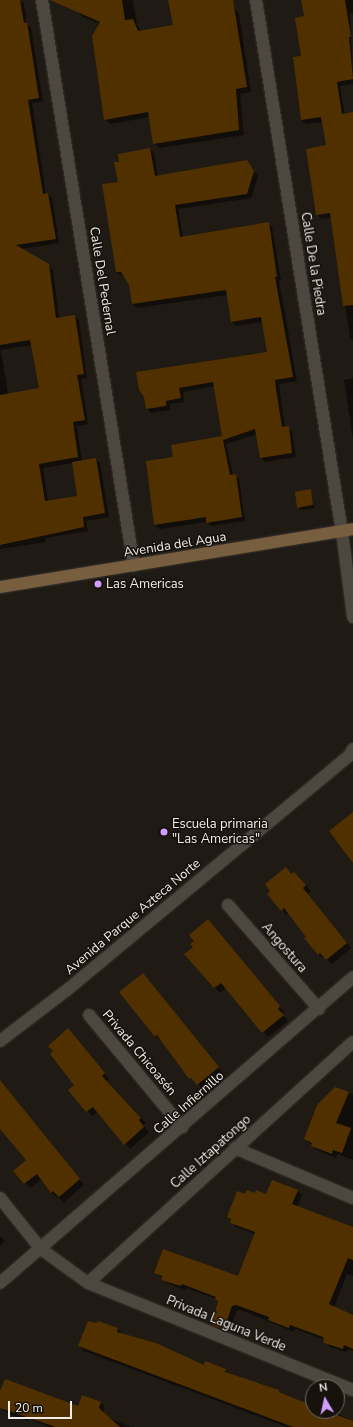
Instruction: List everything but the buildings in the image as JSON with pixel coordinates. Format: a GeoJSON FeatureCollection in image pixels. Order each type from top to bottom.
{"type":"FeatureCollection","features":[{"type":"Feature","properties":{"kind":"main road","name":"Avenida del Agua"},"geometry":{"type":"LineString","coordinates":[[0,587],[348,530]]}},
{"type":"Feature","properties":{"kind":"street","name":"Calle Del Pedernal"},"geometry":{"type":"LineString","coordinates":[[42,0],[134,566]]}},
{"type":"Feature","properties":{"kind":"street","name":"Calle De la Piedra"},"geometry":{"type":"LineString","coordinates":[[256,0],[348,530]]}},
{"type":"Feature","properties":{"kind":"street"},"geometry":{"type":"LineString","coordinates":[[348,530],[353,617]]}},
{"type":"Feature","properties":{"kind":"street","name":"Avenida Parque Azteca Norte"},"geometry":{"type":"LineString","coordinates":[[0,1041],[67,990],[349,756],[353,749]]}},
{"type":"Feature","properties":{"kind":"street","name":"Angostura"},"geometry":{"type":"LineString","coordinates":[[228,905],[319,1009]]}},
{"type":"Feature","properties":{"kind":"street","name":"Calle Infiernillo"},"geometry":{"type":"LineString","coordinates":[[0,1283],[319,1009],[353,976]]}},
{"type":"Feature","properties":{"kind":"street","name":"Privada Chicoasén"},"geometry":{"type":"LineString","coordinates":[[89,1015],[182,1127]]}},
{"type":"Feature","properties":{"kind":"street","name":"Calle Iztapatongo"},"geometry":{"type":"LineString","coordinates":[[88,1283],[353,1042]]}},
{"type":"Feature","properties":{"kind":"street"},"geometry":{"type":"LineString","coordinates":[[235,1148],[353,1198]]}},
{"type":"Feature","properties":{"kind":"street","name":"Privada Laguna Verde"},"geometry":{"type":"LineString","coordinates":[[0,1198],[41,1249],[88,1283],[353,1390]]}},
{"type":"Feature","properties":{"kind":"place","name":"Las Americas"},"geometry":{"type":"Point","coordinates":[98,584]}},
{"type":"Feature","properties":{"kind":"place","name":"Escuela primaria \"Las Americas\""},"geometry":{"type":"Point","coordinates":[164,832]}}]}
